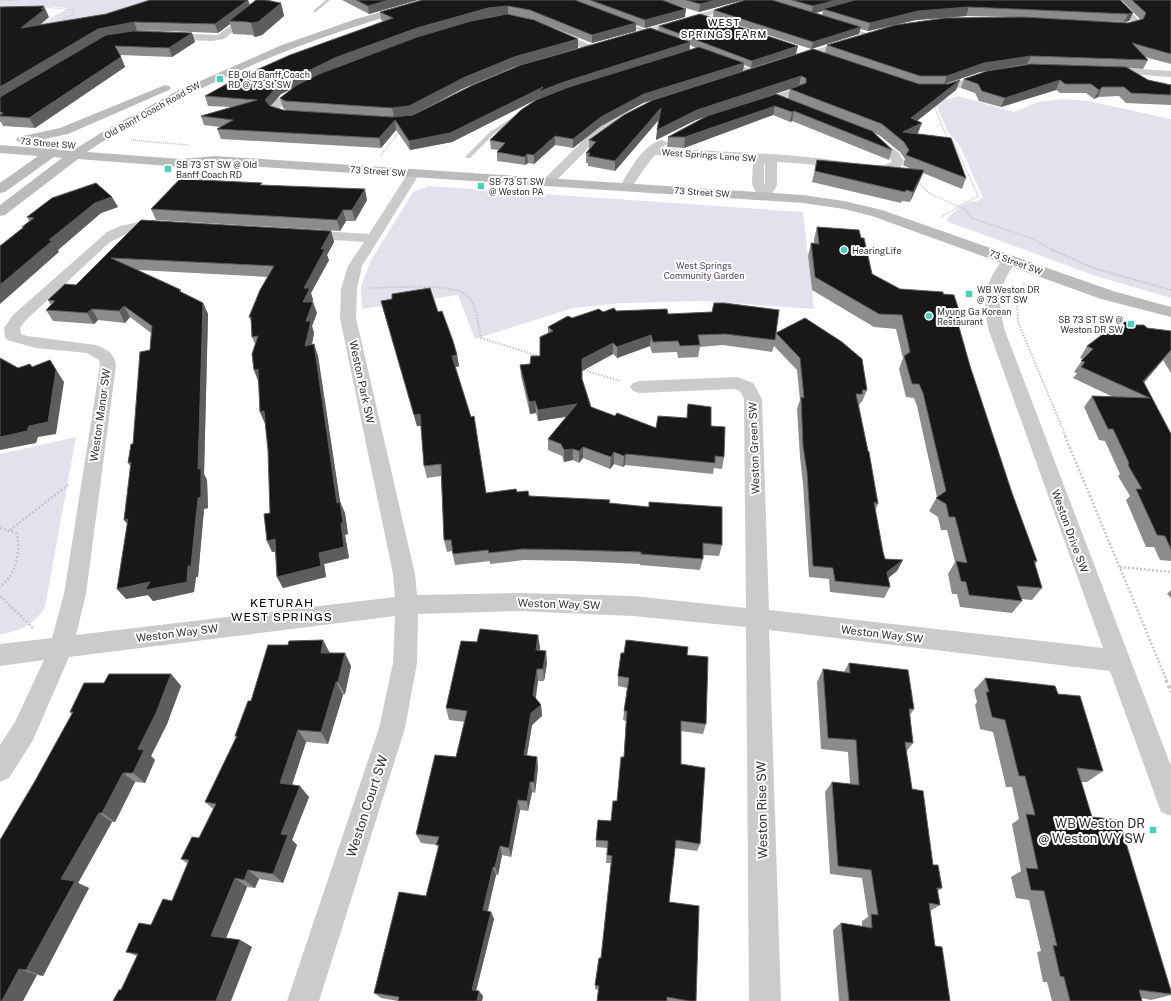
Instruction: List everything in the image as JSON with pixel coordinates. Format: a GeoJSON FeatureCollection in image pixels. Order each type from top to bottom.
{"type":"FeatureCollection","features":[{"type":"Feature","properties":{"kind":"main road"},"geometry":{"type":"LineString","coordinates":[[264,44],[338,19],[406,0]]}},
{"type":"Feature","properties":{"kind":"main road","name":"Old Banff Coach Road SW"},"geometry":{"type":"LineString","coordinates":[[0,213],[87,146],[173,97],[253,59],[339,27],[435,0]]}},
{"type":"Feature","properties":{"kind":"main road","name":"Old Banff Coach Road SW"},"geometry":{"type":"LineString","coordinates":[[0,189],[49,154],[105,120],[171,85],[68,130],[48,136],[22,140]]}},
{"type":"Feature","properties":{"kind":"main road","name":"73 Street SW"},"geometry":{"type":"LineString","coordinates":[[0,139],[64,145],[190,153],[215,160]]}},
{"type":"Feature","properties":{"kind":"main road","name":"73 Street SW"},"geometry":{"type":"LineString","coordinates":[[0,149],[131,160],[181,162],[215,160],[764,196],[826,202],[877,213],[1107,295],[1171,312]]}},
{"type":"Feature","properties":{"kind":"main road"},"geometry":{"type":"LineString","coordinates":[[0,213],[51,182],[73,171],[97,163],[131,160]]}},
{"type":"Feature","properties":{"kind":"street"},"geometry":{"type":"LineString","coordinates":[[160,36],[221,37],[269,0]]}},
{"type":"Feature","properties":{"kind":"street"},"geometry":{"type":"LineString","coordinates":[[711,18],[758,1]]}},
{"type":"Feature","properties":{"kind":"street"},"geometry":{"type":"LineString","coordinates":[[1101,26],[1124,27],[1136,24],[1136,22],[1115,4]]}},
{"type":"Feature","properties":{"kind":"street"},"geometry":{"type":"LineString","coordinates":[[684,12],[697,13],[711,18],[724,19]]}},
{"type":"Feature","properties":{"kind":"street"},"geometry":{"type":"LineString","coordinates":[[618,40],[646,32],[697,13]]}},
{"type":"Feature","properties":{"kind":"street"},"geometry":{"type":"LineString","coordinates":[[544,29],[594,47],[576,52]]}},
{"type":"Feature","properties":{"kind":"street"},"geometry":{"type":"LineString","coordinates":[[822,55],[870,35],[882,32]]}},
{"type":"Feature","properties":{"kind":"street"},"geometry":{"type":"LineString","coordinates":[[794,49],[808,50],[822,55],[836,56]]}},
{"type":"Feature","properties":{"kind":"street"},"geometry":{"type":"LineString","coordinates":[[781,64],[808,50]]}},
{"type":"Feature","properties":{"kind":"street"},"geometry":{"type":"LineString","coordinates":[[740,77],[767,68]]}},
{"type":"Feature","properties":{"kind":"street"},"geometry":{"type":"LineString","coordinates":[[1095,70],[1171,74]]}},
{"type":"Feature","properties":{"kind":"street"},"geometry":{"type":"LineString","coordinates":[[1120,71],[1138,82]]}},
{"type":"Feature","properties":{"kind":"street"},"geometry":{"type":"LineString","coordinates":[[924,87],[938,90],[997,73]]}},
{"type":"Feature","properties":{"kind":"street"},"geometry":{"type":"LineString","coordinates":[[309,116],[281,114],[274,108],[280,101],[314,83]]}},
{"type":"Feature","properties":{"kind":"street"},"geometry":{"type":"LineString","coordinates":[[744,108],[799,90]]}},
{"type":"Feature","properties":{"kind":"street"},"geometry":{"type":"LineString","coordinates":[[773,98],[788,104]]}},
{"type":"Feature","properties":{"kind":"street"},"geometry":{"type":"LineString","coordinates":[[548,182],[600,130],[628,114],[652,105]]}},
{"type":"Feature","properties":{"kind":"street"},"geometry":{"type":"LineString","coordinates":[[860,132],[874,138],[895,156],[898,161],[895,166]]}},
{"type":"Feature","properties":{"kind":"street","name":"West Springs Lane SW"},"geometry":{"type":"LineString","coordinates":[[626,187],[633,174],[652,151],[657,146],[674,138]]}},
{"type":"Feature","properties":{"kind":"street","name":"West Springs Lane SW"},"geometry":{"type":"LineString","coordinates":[[652,151],[814,161],[874,170],[886,170],[895,166]]}},
{"type":"Feature","properties":{"kind":"street","name":"West Springs Lane SW"},"geometry":{"type":"LineString","coordinates":[[764,196],[771,185],[772,163],[765,158]]}},
{"type":"Feature","properties":{"kind":"street","name":"Weston Park SW"},"geometry":{"type":"LineString","coordinates":[[407,605],[404,574],[348,318],[349,288],[355,266],[414,173]]}},
{"type":"Feature","properties":{"kind":"street","name":"Weston Manor SW"},"geometry":{"type":"LineString","coordinates":[[0,769],[24,731],[61,648],[75,594],[108,365],[107,358],[98,351],[88,348],[27,343],[13,337],[12,328],[19,318],[111,235],[130,227],[142,225],[176,226]]}},
{"type":"Feature","properties":{"kind":"street"},"geometry":{"type":"LineString","coordinates":[[286,233],[372,238]]}},
{"type":"Feature","properties":{"kind":"street","name":"Weston Drive SW"},"geometry":{"type":"LineString","coordinates":[[1010,260],[1003,267],[994,285],[991,310],[997,331],[1171,802]]}},
{"type":"Feature","properties":{"kind":"street","name":"Weston Green SW"},"geometry":{"type":"LineString","coordinates":[[639,387],[731,382],[744,385],[750,391],[753,399],[758,619]]}},
{"type":"Feature","properties":{"kind":"street","name":"Weston Way SW"},"geometry":{"type":"LineString","coordinates":[[0,655],[407,605],[520,602],[633,606],[1119,661]]}},
{"type":"Feature","properties":{"kind":"street","name":"Weston Court SW"},"geometry":{"type":"LineString","coordinates":[[303,1001],[392,728],[405,663],[407,605]]}},
{"type":"Feature","properties":{"kind":"street","name":"Weston Rise SW"},"geometry":{"type":"LineString","coordinates":[[758,619],[765,1001]]}},
{"type":"Feature","properties":{"kind":"lane"},"geometry":{"type":"LineString","coordinates":[[315,11],[328,0]]}},
{"type":"Feature","properties":{"kind":"lane"},"geometry":{"type":"LineString","coordinates":[[618,21],[661,37]]}},
{"type":"Feature","properties":{"kind":"lane"},"geometry":{"type":"LineString","coordinates":[[841,26],[870,35]]}},
{"type":"Feature","properties":{"kind":"lane"},"geometry":{"type":"LineString","coordinates":[[727,61],[755,72]]}},
{"type":"Feature","properties":{"kind":"lane"},"geometry":{"type":"LineString","coordinates":[[468,157],[492,133],[522,114]]}},
{"type":"Feature","properties":{"kind":"path"},"geometry":{"type":"LineString","coordinates":[[0,1],[18,0]]}},
{"type":"Feature","properties":{"kind":"path"},"geometry":{"type":"LineString","coordinates":[[37,6],[75,10],[73,14],[50,26]]}},
{"type":"Feature","properties":{"kind":"path"},"geometry":{"type":"LineString","coordinates":[[938,90],[931,99],[946,136],[954,142],[978,196],[957,206],[939,219]]}},
{"type":"Feature","properties":{"kind":"path"},"geometry":{"type":"LineString","coordinates":[[378,159],[402,129]]}},
{"type":"Feature","properties":{"kind":"path"},"geometry":{"type":"LineString","coordinates":[[895,166],[916,179],[930,194],[963,208],[972,218],[1031,238],[1062,255],[1093,268],[1171,290]]}},
{"type":"Feature","properties":{"kind":"path"},"geometry":{"type":"LineString","coordinates":[[1024,283],[1020,290],[1016,305],[1018,322],[1171,692]]}},
{"type":"Feature","properties":{"kind":"path"},"geometry":{"type":"LineString","coordinates":[[349,288],[424,288],[463,292],[470,296],[472,301],[481,338],[548,358]]}},
{"type":"Feature","properties":{"kind":"path"},"geometry":{"type":"LineString","coordinates":[[578,368],[639,387]]}},
{"type":"Feature","properties":{"kind":"path"},"geometry":{"type":"LineString","coordinates":[[10,530],[92,469]]}},
{"type":"Feature","properties":{"kind":"path"},"geometry":{"type":"LineString","coordinates":[[0,528],[10,530],[18,535],[19,545],[11,575],[0,587]]}},
{"type":"Feature","properties":{"kind":"path"},"geometry":{"type":"LineString","coordinates":[[1120,567],[1171,572]]}},
{"type":"Feature","properties":{"kind":"path"},"geometry":{"type":"LineString","coordinates":[[0,596],[27,624],[61,648]]}},
{"type":"Feature","properties":{"kind":"green space"},"geometry":{"type":"Polygon","coordinates":[[[0,0],[157,0],[137,10],[36,26],[69,8],[37,6],[0,12],[0,0]]]}},
{"type":"Feature","properties":{"kind":"green space"},"geometry":{"type":"Polygon","coordinates":[[[958,96],[1014,112],[1038,102],[1063,99],[1088,101],[1171,119],[1171,298],[1096,276],[946,221],[962,206],[978,201],[983,197],[960,146],[948,132],[934,100],[948,99],[958,96]]]}},
{"type":"Feature","properties":{"kind":"green space","name":"West Springs Community Garden"},"geometry":{"type":"Polygon","coordinates":[[[429,186],[803,212],[814,309],[703,301],[622,303],[573,308],[475,339],[458,295],[362,309],[361,287],[370,262],[413,192],[429,186]]]}},
{"type":"Feature","properties":{"kind":"green space"},"geometry":{"type":"Polygon","coordinates":[[[76,437],[45,607],[37,618],[26,626],[13,632],[0,634],[0,454],[76,437]]]}},
{"type":"Feature","properties":{"kind":"building"},"geometry":{"type":"Polygon","coordinates":[[[150,0],[248,0],[215,24],[134,22],[98,29],[0,87],[0,7],[44,6],[41,9],[45,9],[21,28],[106,14],[150,0]]]}},
{"type":"Feature","properties":{"kind":"building"},"geometry":{"type":"Polygon","coordinates":[[[256,0],[281,3],[258,22],[251,23],[229,21],[256,0]]]}},
{"type":"Feature","properties":{"kind":"building"},"geometry":{"type":"Polygon","coordinates":[[[356,0],[389,0],[368,6],[356,0]]]}},
{"type":"Feature","properties":{"kind":"building"},"geometry":{"type":"Polygon","coordinates":[[[422,0],[575,0],[636,23],[592,35],[530,10],[508,6],[488,8],[417,28],[337,57],[279,85],[265,100],[270,106],[283,110],[392,117],[413,115],[473,85],[521,65],[650,28],[690,42],[564,82],[538,92],[543,87],[450,133],[409,141],[395,120],[379,138],[217,129],[233,120],[201,116],[257,100],[205,96],[234,80],[290,55],[393,18],[380,12],[422,0]]]}},
{"type":"Feature","properties":{"kind":"building"},"geometry":{"type":"Polygon","coordinates":[[[590,0],[662,0],[686,9],[645,20],[590,0]]]}},
{"type":"Feature","properties":{"kind":"building"},"geometry":{"type":"Polygon","coordinates":[[[686,0],[716,0],[700,4],[686,0]]]}},
{"type":"Feature","properties":{"kind":"building"},"geometry":{"type":"Polygon","coordinates":[[[745,0],[772,0],[861,27],[813,42],[714,10],[745,0]]]}},
{"type":"Feature","properties":{"kind":"building"},"geometry":{"type":"Polygon","coordinates":[[[792,0],[836,0],[813,6],[792,0]]]}},
{"type":"Feature","properties":{"kind":"building"},"geometry":{"type":"Polygon","coordinates":[[[855,0],[1120,0],[1133,13],[969,7],[918,11],[870,23],[823,9],[855,0]]]}},
{"type":"Feature","properties":{"kind":"building"},"geometry":{"type":"Polygon","coordinates":[[[1132,0],[1171,0],[1171,54],[1132,43],[1148,60],[1031,56],[984,63],[947,76],[920,76],[827,45],[895,25],[945,18],[1023,17],[1128,23],[1143,19],[1146,13],[1132,0]]]}},
{"type":"Feature","properties":{"kind":"building"},"geometry":{"type":"Polygon","coordinates":[[[507,14],[534,20],[578,39],[514,57],[463,78],[409,106],[392,108],[285,101],[280,98],[297,85],[319,74],[417,37],[471,21],[507,14]]]}},
{"type":"Feature","properties":{"kind":"building"},"geometry":{"type":"Polygon","coordinates":[[[700,14],[798,46],[752,61],[659,26],[700,14]]]}},
{"type":"Feature","properties":{"kind":"building"},"geometry":{"type":"Polygon","coordinates":[[[133,31],[192,33],[169,48],[115,46],[121,57],[29,118],[0,116],[3,113],[0,112],[0,97],[106,35],[133,31]]]}},
{"type":"Feature","properties":{"kind":"building"},"geometry":{"type":"Polygon","coordinates":[[[699,47],[744,63],[644,94],[601,117],[573,139],[555,136],[534,155],[527,154],[525,157],[497,152],[505,143],[490,140],[521,110],[536,100],[569,87],[699,47]]]}},
{"type":"Feature","properties":{"kind":"building"},"geometry":{"type":"Polygon","coordinates":[[[813,49],[919,84],[948,84],[960,80],[911,118],[922,123],[903,132],[951,138],[966,178],[906,155],[909,150],[904,142],[882,124],[790,89],[806,83],[806,78],[801,76],[697,110],[657,130],[661,108],[615,161],[588,156],[590,153],[586,153],[596,142],[589,140],[624,115],[653,100],[813,49]]]}},
{"type":"Feature","properties":{"kind":"building"},"geometry":{"type":"Polygon","coordinates":[[[1031,64],[1126,67],[1148,80],[1171,85],[1171,95],[1131,93],[1124,87],[1102,87],[1099,90],[1091,84],[1065,84],[1060,80],[1005,98],[982,91],[978,84],[964,79],[987,71],[1031,64]]]}},
{"type":"Feature","properties":{"kind":"building"},"geometry":{"type":"Polygon","coordinates":[[[776,94],[872,131],[892,150],[794,111],[792,112],[775,106],[685,137],[668,137],[707,116],[776,94]]]}},
{"type":"Feature","properties":{"kind":"building"},"geometry":{"type":"Polygon","coordinates":[[[817,160],[924,170],[913,192],[906,190],[905,192],[815,171],[817,160]]]}},
{"type":"Feature","properties":{"kind":"building"},"geometry":{"type":"Polygon","coordinates":[[[180,179],[262,183],[260,185],[365,189],[352,210],[343,210],[337,220],[151,209],[180,179]]]}},
{"type":"Feature","properties":{"kind":"building"},"geometry":{"type":"Polygon","coordinates":[[[96,183],[112,197],[95,203],[49,240],[52,241],[0,285],[0,246],[34,218],[27,217],[52,198],[96,183]]]}},
{"type":"Feature","properties":{"kind":"building"},"geometry":{"type":"Polygon","coordinates":[[[141,220],[331,231],[321,249],[325,249],[304,288],[310,288],[303,302],[313,302],[306,321],[311,321],[305,346],[314,344],[337,503],[340,502],[343,523],[341,523],[344,547],[319,553],[321,566],[277,577],[275,539],[267,541],[264,514],[270,513],[268,450],[264,411],[260,412],[258,369],[254,370],[252,354],[258,336],[252,337],[251,317],[249,317],[260,290],[274,266],[111,258],[181,290],[179,291],[203,303],[198,469],[201,468],[201,497],[198,498],[191,566],[188,566],[187,582],[145,590],[150,582],[117,589],[128,519],[124,520],[131,462],[128,463],[131,444],[133,444],[140,352],[150,350],[152,326],[124,306],[119,311],[92,309],[87,313],[46,310],[55,301],[48,300],[65,284],[76,285],[141,220]]]}},
{"type":"Feature","properties":{"kind":"building"},"geometry":{"type":"Polygon","coordinates":[[[817,227],[859,230],[861,238],[864,238],[872,274],[900,289],[943,292],[943,294],[954,295],[962,320],[957,320],[970,366],[1012,493],[1037,561],[1034,561],[1042,588],[1017,586],[1022,601],[969,595],[966,582],[961,581],[956,561],[967,563],[955,517],[949,517],[946,504],[936,498],[946,491],[923,393],[919,384],[912,384],[904,356],[910,352],[902,315],[879,314],[815,277],[811,243],[819,244],[817,227]]]}},
{"type":"Feature","properties":{"kind":"building"},"geometry":{"type":"Polygon","coordinates":[[[430,288],[438,312],[442,311],[453,341],[457,355],[452,356],[471,417],[474,416],[486,493],[516,489],[517,492],[528,491],[529,496],[610,500],[609,503],[649,507],[649,502],[722,507],[722,545],[703,543],[703,559],[641,554],[641,552],[574,550],[523,549],[489,553],[488,550],[453,554],[451,540],[444,540],[441,464],[424,466],[420,414],[414,415],[381,301],[392,299],[392,294],[430,288]]]}},
{"type":"Feature","properties":{"kind":"building"},"geometry":{"type":"Polygon","coordinates":[[[714,303],[779,310],[775,340],[725,334],[698,335],[700,345],[680,346],[678,341],[653,342],[651,335],[617,347],[613,343],[582,359],[582,379],[591,407],[615,416],[617,413],[656,428],[658,416],[687,418],[688,404],[711,407],[711,426],[725,427],[724,457],[715,456],[715,463],[626,454],[624,456],[614,452],[611,457],[583,447],[579,451],[573,449],[564,450],[561,444],[548,439],[577,404],[538,410],[535,401],[529,402],[520,365],[530,364],[531,356],[540,356],[540,337],[553,331],[548,327],[568,316],[572,318],[599,309],[603,312],[614,308],[616,311],[667,309],[668,314],[712,312],[714,303]]]}},
{"type":"Feature","properties":{"kind":"building"},"geometry":{"type":"Polygon","coordinates":[[[805,318],[842,342],[862,359],[867,390],[862,390],[863,394],[856,394],[869,452],[878,504],[874,502],[883,552],[885,559],[903,560],[887,572],[890,587],[835,581],[833,568],[813,566],[807,472],[803,446],[801,397],[804,398],[800,358],[776,333],[805,318]]]}},
{"type":"Feature","properties":{"kind":"building"},"geometry":{"type":"Polygon","coordinates":[[[1119,322],[1130,322],[1132,325],[1144,325],[1147,328],[1171,331],[1171,350],[1143,381],[1171,434],[1171,549],[1165,536],[1157,535],[1136,489],[1142,489],[1128,465],[1129,463],[1113,429],[1108,429],[1092,396],[1150,398],[1081,367],[1085,362],[1081,361],[1093,349],[1087,346],[1119,322]]]}},
{"type":"Feature","properties":{"kind":"building"},"geometry":{"type":"Polygon","coordinates":[[[0,358],[18,368],[30,364],[32,367],[50,360],[56,370],[48,422],[29,426],[27,431],[0,437],[0,358]]]}},
{"type":"Feature","properties":{"kind":"building"},"geometry":{"type":"Polygon","coordinates":[[[480,629],[538,635],[536,650],[546,651],[543,669],[537,669],[533,695],[541,705],[531,713],[524,755],[537,757],[534,782],[530,782],[527,801],[518,800],[509,848],[500,846],[495,867],[493,867],[483,910],[491,912],[472,990],[479,991],[477,1001],[398,1001],[399,997],[374,993],[399,892],[426,896],[439,845],[436,845],[439,837],[416,834],[435,755],[456,757],[467,711],[446,708],[461,641],[477,642],[480,629]]]}},
{"type":"Feature","properties":{"kind":"building"},"geometry":{"type":"Polygon","coordinates":[[[323,640],[321,653],[345,653],[338,682],[336,682],[321,732],[298,730],[280,783],[300,786],[281,834],[288,835],[273,874],[248,870],[244,880],[235,878],[211,936],[240,940],[216,1001],[113,1001],[119,990],[121,990],[138,954],[126,952],[139,923],[151,925],[163,899],[172,901],[189,860],[181,859],[192,837],[199,838],[216,804],[205,802],[237,736],[235,736],[248,701],[251,701],[268,645],[288,645],[289,641],[323,640]]]}},
{"type":"Feature","properties":{"kind":"building"},"geometry":{"type":"Polygon","coordinates":[[[626,640],[688,647],[687,655],[708,657],[706,724],[681,721],[681,764],[705,768],[700,844],[676,840],[669,902],[699,906],[696,1001],[667,997],[667,1001],[597,1001],[599,986],[595,985],[599,958],[601,958],[612,856],[607,855],[608,841],[596,840],[598,820],[611,821],[613,801],[617,801],[621,757],[624,757],[627,711],[624,711],[629,678],[618,676],[621,653],[624,653],[626,640]]]}},
{"type":"Feature","properties":{"kind":"building"},"geometry":{"type":"Polygon","coordinates":[[[849,663],[908,670],[914,709],[909,709],[913,743],[905,742],[912,789],[923,791],[933,865],[938,865],[942,888],[937,888],[940,905],[929,903],[935,946],[942,947],[950,1001],[849,1001],[841,923],[872,928],[871,914],[878,915],[871,870],[838,866],[832,782],[859,785],[856,740],[828,738],[823,669],[850,673],[849,663]]]}},
{"type":"Feature","properties":{"kind":"building"},"geometry":{"type":"Polygon","coordinates":[[[109,674],[171,674],[156,713],[138,749],[144,750],[133,773],[123,773],[102,813],[99,813],[61,879],[75,881],[26,970],[19,969],[2,1001],[0,1001],[0,840],[73,712],[70,712],[84,683],[104,683],[109,674]]]}},
{"type":"Feature","properties":{"kind":"building"},"geometry":{"type":"Polygon","coordinates":[[[985,678],[1055,686],[1058,694],[1080,696],[1103,771],[1077,768],[1092,817],[1119,820],[1171,994],[1139,990],[1142,1001],[1070,1001],[1064,977],[1060,976],[1053,945],[1057,946],[1044,891],[1031,890],[1026,868],[1038,869],[1026,814],[1035,815],[1025,776],[1019,776],[1005,720],[992,717],[986,692],[989,692],[985,678]]]}},
{"type":"Feature","properties":{"kind":"place","name":"EB Old Banff Coach RD @ 73 St SW"},"geometry":{"type":"Point","coordinates":[220,79]}},
{"type":"Feature","properties":{"kind":"place","name":"SB 73 ST SW @ Old Banff Coach RD"},"geometry":{"type":"Point","coordinates":[168,169]}},
{"type":"Feature","properties":{"kind":"place","name":"SB 73 ST SW @ Weston PA"},"geometry":{"type":"Point","coordinates":[481,186]}},
{"type":"Feature","properties":{"kind":"place","name":"HearingLife"},"geometry":{"type":"Point","coordinates":[844,250]}},
{"type":"Feature","properties":{"kind":"place","name":"WB Weston DR @ 73 ST SW"},"geometry":{"type":"Point","coordinates":[969,294]}},
{"type":"Feature","properties":{"kind":"place","name":"Myung Ga Korean Restaurant"},"geometry":{"type":"Point","coordinates":[929,316]}},
{"type":"Feature","properties":{"kind":"place","name":"SB 73 ST SW @ Weston DR SW"},"geometry":{"type":"Point","coordinates":[1131,324]}},
{"type":"Feature","properties":{"kind":"place","name":"WB Weston DR @ Weston WY SW"},"geometry":{"type":"Point","coordinates":[1153,830]}},
{"type":"Feature","properties":{"kind":"district","name":"WEST SPRINGS FARM"},"geometry":{"type":"Point","coordinates":[724,28]}},
{"type":"Feature","properties":{"kind":"district","name":"KETURAH WEST SPRINGS"},"geometry":{"type":"Point","coordinates":[282,610]}}]}
